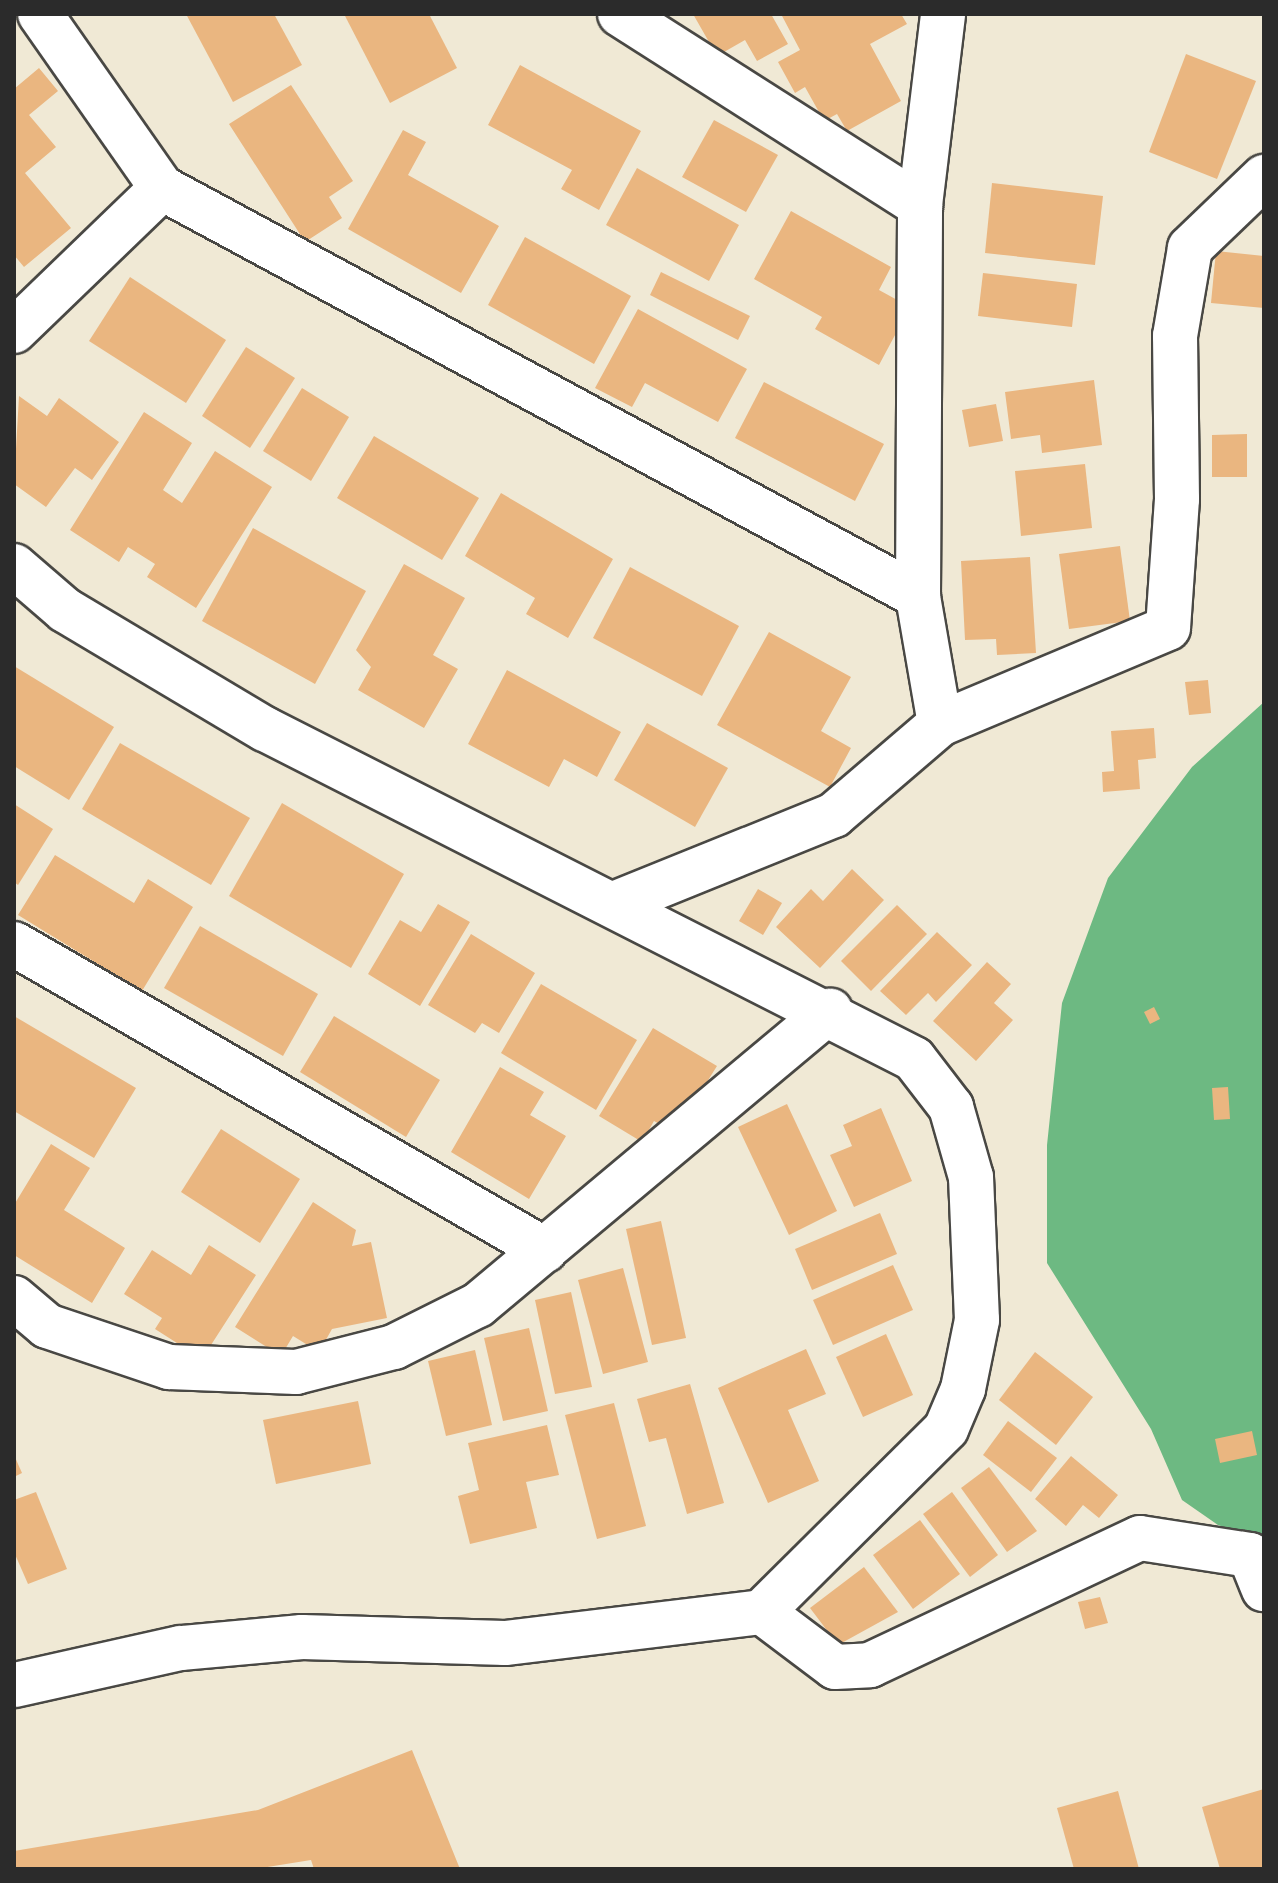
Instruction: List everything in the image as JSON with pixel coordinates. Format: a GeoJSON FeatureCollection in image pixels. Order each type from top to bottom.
{"type":"FeatureCollection","features":[{"type":"Feature","properties":{"kind":"street"},"geometry":{"type":"LineString","coordinates":[[40,14],[162,188],[918,596]]}},
{"type":"Feature","properties":{"kind":"street"},"geometry":{"type":"LineString","coordinates":[[620,14],[920,205]]}},
{"type":"Feature","properties":{"kind":"street"},"geometry":{"type":"LineString","coordinates":[[940,724],[918,596],[920,205],[943,14]]}},
{"type":"Feature","properties":{"kind":"street"},"geometry":{"type":"LineString","coordinates":[[614,904],[834,815],[940,724],[1168,628],[1177,499],[1175,336],[1190,248],[1264,177]]}},
{"type":"Feature","properties":{"kind":"street"},"geometry":{"type":"LineString","coordinates":[[14,331],[162,188]]}},
{"type":"Feature","properties":{"kind":"street"},"geometry":{"type":"LineString","coordinates":[[14,566],[65,610],[265,729],[830,1011],[914,1059],[951,1107],[971,1177],[977,1320],[963,1389],[946,1429],[762,1612],[505,1643],[302,1637],[180,1648],[14,1685]]}},
{"type":"Feature","properties":{"kind":"street"},"geometry":{"type":"LineString","coordinates":[[14,944],[545,1250]]}},
{"type":"Feature","properties":{"kind":"street"},"geometry":{"type":"LineString","coordinates":[[14,1298],[47,1326],[169,1367],[296,1372],[394,1347],[478,1305],[830,1011]]}},
{"type":"Feature","properties":{"kind":"street"},"geometry":{"type":"LineString","coordinates":[[762,1612],[835,1667],[870,1665],[1140,1538],[1250,1555],[1264,1589]]}},
{"type":"Feature","properties":{"kind":"green space"},"geometry":{"type":"Polygon","coordinates":[[[1264,702],[1264,1541],[1218,1525],[1182,1500],[1151,1429],[1047,1263],[1047,1145],[1062,1003],[1108,878],[1192,767],[1264,702]]]}},
{"type":"Feature","properties":{"kind":"building"},"geometry":{"type":"Polygon","coordinates":[[[186,14],[274,14],[302,65],[233,102],[186,14]]]}},
{"type":"Feature","properties":{"kind":"building"},"geometry":{"type":"Polygon","coordinates":[[[344,14],[429,14],[457,68],[390,103],[344,14]]]}},
{"type":"Feature","properties":{"kind":"building"},"geometry":{"type":"Polygon","coordinates":[[[693,14],[771,14],[788,44],[757,61],[745,40],[717,56],[693,14]]]}},
{"type":"Feature","properties":{"kind":"building"},"geometry":{"type":"Polygon","coordinates":[[[781,14],[901,14],[907,24],[870,44],[901,101],[847,131],[837,114],[824,121],[805,87],[795,93],[778,62],[800,50],[781,14]]]}},
{"type":"Feature","properties":{"kind":"building"},"geometry":{"type":"Polygon","coordinates":[[[1186,54],[1256,81],[1217,179],[1149,152],[1186,54]]]}},
{"type":"Feature","properties":{"kind":"building"},"geometry":{"type":"Polygon","coordinates":[[[520,65],[641,131],[599,210],[561,189],[572,170],[488,125],[520,65]]]}},
{"type":"Feature","properties":{"kind":"building"},"geometry":{"type":"Polygon","coordinates":[[[39,68],[58,91],[29,115],[56,147],[25,173],[71,228],[24,267],[14,255],[14,89],[39,68]]]}},
{"type":"Feature","properties":{"kind":"building"},"geometry":{"type":"Polygon","coordinates":[[[291,85],[353,181],[329,197],[342,218],[305,242],[229,124],[291,85]]]}},
{"type":"Feature","properties":{"kind":"building"},"geometry":{"type":"Polygon","coordinates":[[[714,120],[778,155],[746,212],[682,177],[714,120]]]}},
{"type":"Feature","properties":{"kind":"building"},"geometry":{"type":"Polygon","coordinates":[[[403,130],[426,142],[408,175],[499,226],[461,293],[348,229],[403,130]]]}},
{"type":"Feature","properties":{"kind":"building"},"geometry":{"type":"Polygon","coordinates":[[[637,168],[739,225],[709,281],[606,225],[637,168]]]}},
{"type":"Feature","properties":{"kind":"building"},"geometry":{"type":"Polygon","coordinates":[[[992,183],[1103,196],[1095,265],[985,253],[992,183]]]}},
{"type":"Feature","properties":{"kind":"building"},"geometry":{"type":"Polygon","coordinates":[[[791,211],[891,267],[879,290],[910,307],[879,365],[815,329],[822,317],[754,279],[791,211]]]}},
{"type":"Feature","properties":{"kind":"building"},"geometry":{"type":"Polygon","coordinates":[[[525,237],[631,296],[594,364],[488,305],[525,237]]]}},
{"type":"Feature","properties":{"kind":"building"},"geometry":{"type":"Polygon","coordinates":[[[1216,251],[1264,256],[1264,308],[1211,303],[1216,251]]]}},
{"type":"Feature","properties":{"kind":"building"},"geometry":{"type":"Polygon","coordinates":[[[661,272],[750,316],[738,340],[650,295],[661,272]]]}},
{"type":"Feature","properties":{"kind":"building"},"geometry":{"type":"Polygon","coordinates":[[[983,273],[1077,284],[1072,327],[978,316],[983,273]]]}},
{"type":"Feature","properties":{"kind":"building"},"geometry":{"type":"Polygon","coordinates":[[[130,277],[226,340],[186,403],[89,341],[130,277]]]}},
{"type":"Feature","properties":{"kind":"building"},"geometry":{"type":"Polygon","coordinates":[[[638,309],[747,369],[718,422],[645,383],[632,407],[595,388],[638,309]]]}},
{"type":"Feature","properties":{"kind":"building"},"geometry":{"type":"Polygon","coordinates":[[[246,347],[295,378],[250,448],[202,416],[246,347]]]}},
{"type":"Feature","properties":{"kind":"building"},"geometry":{"type":"Polygon","coordinates":[[[1094,380],[1102,445],[1042,453],[1040,435],[1011,439],[1005,392],[1094,380]]]}},
{"type":"Feature","properties":{"kind":"building"},"geometry":{"type":"Polygon","coordinates":[[[764,382],[884,444],[855,501],[735,438],[764,382]]]}},
{"type":"Feature","properties":{"kind":"building"},"geometry":{"type":"Polygon","coordinates":[[[302,388],[349,417],[311,481],[263,451],[302,388]]]}},
{"type":"Feature","properties":{"kind":"building"},"geometry":{"type":"Polygon","coordinates":[[[19,396],[47,416],[59,398],[119,442],[92,480],[75,468],[46,507],[14,484],[19,396]]]}},
{"type":"Feature","properties":{"kind":"building"},"geometry":{"type":"Polygon","coordinates":[[[996,404],[1003,441],[969,447],[962,410],[996,404]]]}},
{"type":"Feature","properties":{"kind":"building"},"geometry":{"type":"Polygon","coordinates":[[[144,412],[192,443],[163,490],[182,503],[215,451],[272,487],[196,608],[147,577],[155,564],[128,547],[119,562],[70,530],[144,412]]]}},
{"type":"Feature","properties":{"kind":"building"},"geometry":{"type":"Polygon","coordinates":[[[1247,434],[1247,477],[1212,477],[1212,435],[1247,434]]]}},
{"type":"Feature","properties":{"kind":"building"},"geometry":{"type":"Polygon","coordinates":[[[374,436],[479,498],[442,560],[337,498],[374,436]]]}},
{"type":"Feature","properties":{"kind":"building"},"geometry":{"type":"Polygon","coordinates":[[[1085,464],[1092,528],[1021,536],[1015,471],[1085,464]]]}},
{"type":"Feature","properties":{"kind":"building"},"geometry":{"type":"Polygon","coordinates":[[[501,493],[613,559],[568,638],[526,614],[535,598],[465,556],[501,493]]]}},
{"type":"Feature","properties":{"kind":"building"},"geometry":{"type":"Polygon","coordinates":[[[253,528],[366,591],[315,684],[202,621],[253,528]]]}},
{"type":"Feature","properties":{"kind":"building"},"geometry":{"type":"Polygon","coordinates":[[[1120,546],[1130,621],[1069,629],[1059,554],[1120,546]]]}},
{"type":"Feature","properties":{"kind":"building"},"geometry":{"type":"Polygon","coordinates":[[[1030,557],[1036,653],[997,655],[996,639],[965,640],[961,561],[1030,557]]]}},
{"type":"Feature","properties":{"kind":"building"},"geometry":{"type":"Polygon","coordinates":[[[404,564],[465,598],[433,655],[458,669],[424,728],[358,690],[371,667],[356,650],[404,564]]]}},
{"type":"Feature","properties":{"kind":"building"},"geometry":{"type":"Polygon","coordinates":[[[630,567],[739,626],[702,696],[593,638],[630,567]]]}},
{"type":"Feature","properties":{"kind":"building"},"geometry":{"type":"Polygon","coordinates":[[[769,632],[851,677],[821,731],[851,748],[830,787],[717,725],[769,632]]]}},
{"type":"Feature","properties":{"kind":"building"},"geometry":{"type":"Polygon","coordinates":[[[14,666],[114,727],[69,800],[14,766],[14,666]]]}},
{"type":"Feature","properties":{"kind":"building"},"geometry":{"type":"Polygon","coordinates":[[[507,670],[621,732],[597,777],[564,759],[549,787],[468,744],[507,670]]]}},
{"type":"Feature","properties":{"kind":"building"},"geometry":{"type":"Polygon","coordinates":[[[1208,680],[1211,713],[1189,715],[1185,682],[1208,680]]]}},
{"type":"Feature","properties":{"kind":"building"},"geometry":{"type":"Polygon","coordinates":[[[647,723],[728,768],[695,827],[614,780],[647,723]]]}},
{"type":"Feature","properties":{"kind":"building"},"geometry":{"type":"Polygon","coordinates":[[[1154,728],[1156,758],[1138,760],[1140,789],[1103,792],[1102,772],[1114,771],[1111,731],[1154,728]]]}},
{"type":"Feature","properties":{"kind":"building"},"geometry":{"type":"Polygon","coordinates":[[[120,743],[250,818],[211,885],[82,809],[120,743]]]}},
{"type":"Feature","properties":{"kind":"building"},"geometry":{"type":"Polygon","coordinates":[[[282,803],[404,874],[351,968],[229,896],[282,803]]]}},
{"type":"Feature","properties":{"kind":"building"},"geometry":{"type":"Polygon","coordinates":[[[14,804],[53,829],[18,885],[14,882],[14,804]]]}},
{"type":"Feature","properties":{"kind":"building"},"geometry":{"type":"Polygon","coordinates":[[[55,855],[134,903],[148,879],[193,907],[142,991],[18,915],[55,855]]]}},
{"type":"Feature","properties":{"kind":"building"},"geometry":{"type":"Polygon","coordinates":[[[852,869],[884,900],[820,968],[776,927],[811,889],[823,901],[852,869]]]}},
{"type":"Feature","properties":{"kind":"building"},"geometry":{"type":"Polygon","coordinates":[[[758,889],[782,903],[763,935],[739,921],[758,889]]]}},
{"type":"Feature","properties":{"kind":"building"},"geometry":{"type":"Polygon","coordinates":[[[438,904],[470,922],[420,1006],[368,974],[400,920],[421,932],[438,904]]]}},
{"type":"Feature","properties":{"kind":"building"},"geometry":{"type":"Polygon","coordinates":[[[897,905],[927,934],[871,991],[841,961],[897,905]]]}},
{"type":"Feature","properties":{"kind":"building"},"geometry":{"type":"Polygon","coordinates":[[[200,926],[318,994],[283,1056],[164,988],[200,926]]]}},
{"type":"Feature","properties":{"kind":"building"},"geometry":{"type":"Polygon","coordinates":[[[937,932],[972,965],[936,1002],[928,993],[906,1015],[880,991],[937,932]]]}},
{"type":"Feature","properties":{"kind":"building"},"geometry":{"type":"Polygon","coordinates":[[[471,934],[535,973],[499,1033],[482,1023],[475,1033],[428,1005],[471,934]]]}},
{"type":"Feature","properties":{"kind":"building"},"geometry":{"type":"Polygon","coordinates":[[[987,962],[1011,984],[994,1003],[1013,1020],[976,1061],[933,1021],[987,962]]]}},
{"type":"Feature","properties":{"kind":"building"},"geometry":{"type":"Polygon","coordinates":[[[541,984],[637,1040],[596,1110],[501,1053],[541,984]]]}},
{"type":"Feature","properties":{"kind":"building"},"geometry":{"type":"Polygon","coordinates":[[[1154,1007],[1160,1019],[1150,1024],[1144,1012],[1154,1007]]]}},
{"type":"Feature","properties":{"kind":"building"},"geometry":{"type":"Polygon","coordinates":[[[14,1016],[136,1088],[94,1158],[14,1111],[14,1016]]]}},
{"type":"Feature","properties":{"kind":"building"},"geometry":{"type":"Polygon","coordinates":[[[334,1016],[440,1080],[406,1137],[300,1072],[334,1016]]]}},
{"type":"Feature","properties":{"kind":"building"},"geometry":{"type":"Polygon","coordinates":[[[653,1028],[717,1066],[695,1101],[689,1098],[663,1126],[654,1121],[642,1142],[599,1116],[653,1028]]]}},
{"type":"Feature","properties":{"kind":"building"},"geometry":{"type":"Polygon","coordinates":[[[500,1067],[544,1092],[530,1115],[566,1136],[529,1199],[451,1152],[500,1067]]]}},
{"type":"Feature","properties":{"kind":"building"},"geometry":{"type":"Polygon","coordinates":[[[1228,1087],[1230,1119],[1214,1120],[1212,1088],[1228,1087]]]}},
{"type":"Feature","properties":{"kind":"building"},"geometry":{"type":"Polygon","coordinates":[[[787,1104],[837,1211],[789,1235],[738,1127],[787,1104]]]}},
{"type":"Feature","properties":{"kind":"building"},"geometry":{"type":"Polygon","coordinates":[[[881,1108],[912,1181],[854,1207],[830,1155],[852,1146],[843,1125],[881,1108]]]}},
{"type":"Feature","properties":{"kind":"building"},"geometry":{"type":"Polygon","coordinates":[[[221,1129],[300,1179],[260,1243],[181,1192],[221,1129]]]}},
{"type":"Feature","properties":{"kind":"building"},"geometry":{"type":"Polygon","coordinates":[[[51,1144],[90,1168],[64,1210],[125,1248],[92,1303],[14,1255],[14,1205],[51,1144]]]}},
{"type":"Feature","properties":{"kind":"building"},"geometry":{"type":"Polygon","coordinates":[[[313,1202],[356,1230],[352,1246],[371,1242],[387,1318],[332,1329],[319,1352],[293,1336],[281,1356],[235,1327],[313,1202]]]}},
{"type":"Feature","properties":{"kind":"building"},"geometry":{"type":"Polygon","coordinates":[[[880,1213],[897,1254],[812,1290],[795,1249],[880,1213]]]}},
{"type":"Feature","properties":{"kind":"building"},"geometry":{"type":"Polygon","coordinates":[[[661,1221],[686,1338],[652,1345],[626,1229],[661,1221]]]}},
{"type":"Feature","properties":{"kind":"building"},"geometry":{"type":"Polygon","coordinates":[[[209,1245],[256,1275],[202,1359],[155,1329],[162,1318],[124,1294],[152,1250],[191,1275],[209,1245]]]}},
{"type":"Feature","properties":{"kind":"building"},"geometry":{"type":"Polygon","coordinates":[[[893,1265],[913,1310],[833,1345],[813,1300],[893,1265]]]}},
{"type":"Feature","properties":{"kind":"building"},"geometry":{"type":"Polygon","coordinates":[[[623,1268],[648,1362],[603,1374],[578,1280],[623,1268]]]}},
{"type":"Feature","properties":{"kind":"building"},"geometry":{"type":"Polygon","coordinates":[[[571,1292],[592,1387],[555,1394],[535,1300],[571,1292]]]}},
{"type":"Feature","properties":{"kind":"building"},"geometry":{"type":"Polygon","coordinates":[[[529,1328],[548,1411],[503,1421],[484,1338],[529,1328]]]}},
{"type":"Feature","properties":{"kind":"building"},"geometry":{"type":"Polygon","coordinates":[[[886,1334],[913,1395],[863,1417],[836,1357],[886,1334]]]}},
{"type":"Feature","properties":{"kind":"building"},"geometry":{"type":"Polygon","coordinates":[[[806,1349],[826,1394],[788,1410],[819,1481],[768,1503],[718,1388],[806,1349]]]}},
{"type":"Feature","properties":{"kind":"building"},"geometry":{"type":"Polygon","coordinates":[[[475,1350],[492,1425],[446,1436],[428,1361],[475,1350]]]}},
{"type":"Feature","properties":{"kind":"building"},"geometry":{"type":"Polygon","coordinates":[[[1035,1352],[1093,1397],[1056,1445],[999,1400],[1035,1352]]]}},
{"type":"Feature","properties":{"kind":"building"},"geometry":{"type":"Polygon","coordinates":[[[690,1384],[724,1503],[687,1514],[666,1438],[649,1442],[637,1399],[690,1384]]]}},
{"type":"Feature","properties":{"kind":"building"},"geometry":{"type":"Polygon","coordinates":[[[358,1401],[371,1464],[276,1484],[263,1420],[358,1401]]]}},
{"type":"Feature","properties":{"kind":"building"},"geometry":{"type":"Polygon","coordinates":[[[614,1403],[646,1526],[597,1539],[565,1415],[614,1403]]]}},
{"type":"Feature","properties":{"kind":"building"},"geometry":{"type":"Polygon","coordinates":[[[1008,1421],[1057,1458],[1031,1492],[983,1455],[1008,1421]]]}},
{"type":"Feature","properties":{"kind":"building"},"geometry":{"type":"Polygon","coordinates":[[[547,1425],[559,1475],[526,1482],[537,1528],[470,1544],[458,1496],[479,1490],[468,1443],[547,1425]]]}},
{"type":"Feature","properties":{"kind":"building"},"geometry":{"type":"Polygon","coordinates":[[[1252,1431],[1257,1455],[1220,1463],[1215,1439],[1252,1431]]]}},
{"type":"Feature","properties":{"kind":"building"},"geometry":{"type":"Polygon","coordinates":[[[14,1455],[22,1473],[14,1477],[14,1455]]]}},
{"type":"Feature","properties":{"kind":"building"},"geometry":{"type":"Polygon","coordinates":[[[1071,1456],[1118,1495],[1099,1518],[1083,1505],[1066,1526],[1035,1499],[1071,1456]]]}},
{"type":"Feature","properties":{"kind":"building"},"geometry":{"type":"Polygon","coordinates":[[[989,1467],[1037,1531],[1007,1552],[961,1488],[989,1467]]]}},
{"type":"Feature","properties":{"kind":"building"},"geometry":{"type":"Polygon","coordinates":[[[36,1492],[67,1569],[28,1584],[14,1552],[14,1500],[36,1492]]]}},
{"type":"Feature","properties":{"kind":"building"},"geometry":{"type":"Polygon","coordinates":[[[952,1492],[998,1555],[970,1577],[923,1514],[952,1492]]]}},
{"type":"Feature","properties":{"kind":"building"},"geometry":{"type":"Polygon","coordinates":[[[920,1520],[960,1574],[913,1609],[873,1555],[920,1520]]]}},
{"type":"Feature","properties":{"kind":"building"},"geometry":{"type":"Polygon","coordinates":[[[864,1567],[898,1612],[838,1645],[810,1608],[864,1567]]]}},
{"type":"Feature","properties":{"kind":"building"},"geometry":{"type":"Polygon","coordinates":[[[1100,1597],[1108,1623],[1085,1629],[1078,1602],[1100,1597]]]}},
{"type":"Feature","properties":{"kind":"building"},"geometry":{"type":"Polygon","coordinates":[[[412,1750],[460,1869],[314,1869],[311,1860],[255,1869],[14,1869],[14,1851],[258,1810],[412,1750]]]}},
{"type":"Feature","properties":{"kind":"building"},"geometry":{"type":"Polygon","coordinates":[[[1264,1789],[1264,1869],[1220,1869],[1202,1807],[1264,1789]]]}},
{"type":"Feature","properties":{"kind":"building"},"geometry":{"type":"Polygon","coordinates":[[[1118,1791],[1139,1869],[1074,1869],[1057,1808],[1118,1791]]]}}]}
